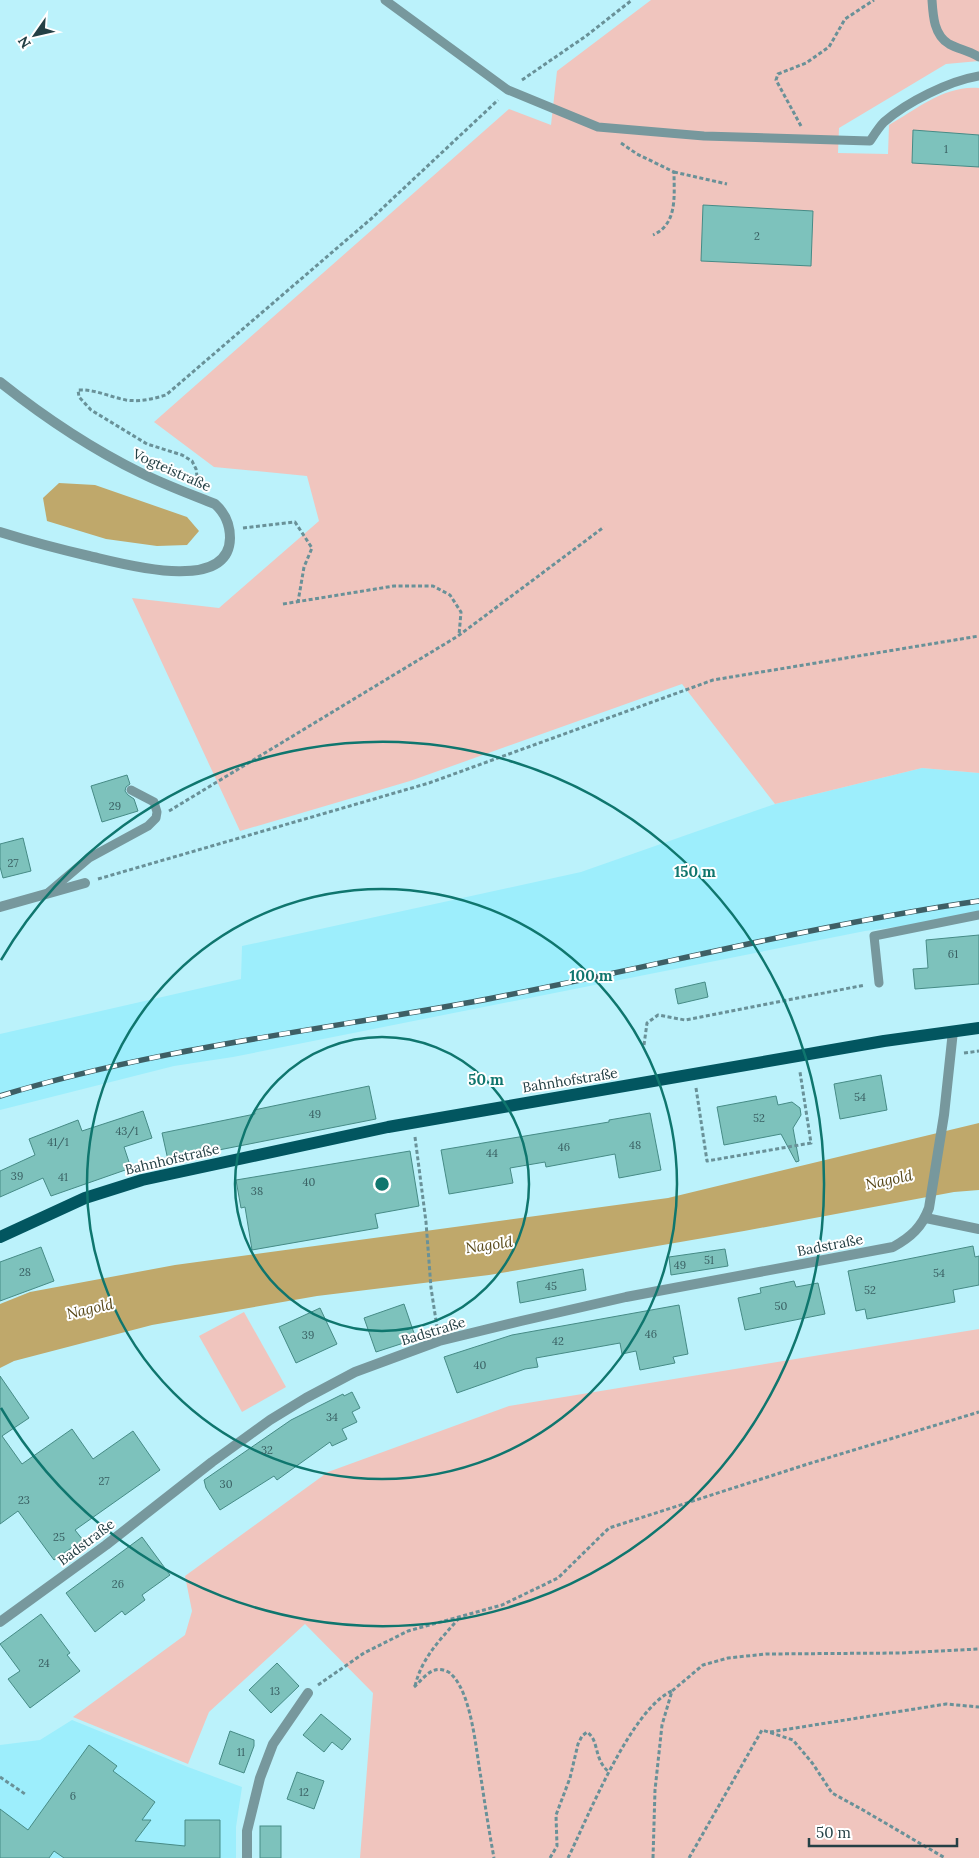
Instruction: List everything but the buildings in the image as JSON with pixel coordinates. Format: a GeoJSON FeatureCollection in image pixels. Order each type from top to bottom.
{"type":"FeatureCollection","features":[{"type":"Feature","properties":{"kind":"main road","name":"Bahnhofstraße"},"geometry":{"type":"LineString","coordinates":[[0,1237],[85,1198],[142,1180],[413,1122],[798,1056],[979,1028]]}},
{"type":"Feature","properties":{"kind":"street","name":"Vogteistraße"},"geometry":{"type":"LineString","coordinates":[[0,382],[39,413],[96,450],[143,474],[215,504],[224,514],[230,529]]}},
{"type":"Feature","properties":{"kind":"street"},"geometry":{"type":"LineString","coordinates":[[0,532],[38,544],[129,566],[168,572],[197,570],[216,563],[224,557],[228,550],[230,529]]}},
{"type":"Feature","properties":{"kind":"street"},"geometry":{"type":"LineString","coordinates":[[0,907],[85,883]]}},
{"type":"Feature","properties":{"kind":"street"},"geometry":{"type":"LineString","coordinates":[[952,1031],[944,1115],[928,1213],[979,1229]]}},
{"type":"Feature","properties":{"kind":"street","name":"Badstraße"},"geometry":{"type":"LineString","coordinates":[[0,1622],[106,1545],[212,1462],[270,1420],[355,1372],[439,1341],[626,1297],[893,1247],[907,1240],[918,1231],[928,1213]]}},
{"type":"Feature","properties":{"kind":"street"},"geometry":{"type":"LineString","coordinates":[[247,1858],[247,1830],[260,1778],[273,1744],[308,1693]]}},
{"type":"Feature","properties":{"kind":"lane"},"geometry":{"type":"LineString","coordinates":[[385,0],[508,90],[598,127],[704,136],[870,141],[884,123],[914,100],[979,76]]}},
{"type":"Feature","properties":{"kind":"lane"},"geometry":{"type":"LineString","coordinates":[[932,0],[933,19],[940,34],[948,43],[979,57]]}},
{"type":"Feature","properties":{"kind":"lane"},"geometry":{"type":"LineString","coordinates":[[49,892],[89,858],[148,826],[156,818],[157,812],[154,802],[131,790]]}},
{"type":"Feature","properties":{"kind":"lane"},"geometry":{"type":"LineString","coordinates":[[879,983],[874,936],[979,915]]}},
{"type":"Feature","properties":{"kind":"path"},"geometry":{"type":"LineString","coordinates":[[198,481],[196,469],[192,461],[182,455],[148,444],[92,410],[79,397],[78,390],[88,389],[126,400],[147,400],[166,395],[372,218],[508,90],[586,36],[632,0]]}},
{"type":"Feature","properties":{"kind":"path"},"geometry":{"type":"LineString","coordinates":[[808,139],[776,80],[778,74],[806,63],[829,47],[845,19],[874,0]]}},
{"type":"Feature","properties":{"kind":"path"},"geometry":{"type":"LineString","coordinates":[[598,127],[637,154],[674,172],[727,184]]}},
{"type":"Feature","properties":{"kind":"path"},"geometry":{"type":"LineString","coordinates":[[653,235],[662,231],[670,219],[674,205],[674,172]]}},
{"type":"Feature","properties":{"kind":"path"},"geometry":{"type":"LineString","coordinates":[[230,529],[295,522],[312,548],[304,567],[298,602]]}},
{"type":"Feature","properties":{"kind":"path"},"geometry":{"type":"LineString","coordinates":[[156,818],[458,636],[604,527]]}},
{"type":"Feature","properties":{"kind":"path"},"geometry":{"type":"LineString","coordinates":[[284,604],[394,586],[433,586],[450,595],[461,612],[458,636]]}},
{"type":"Feature","properties":{"kind":"path"},"geometry":{"type":"LineString","coordinates":[[85,883],[429,783],[713,680],[979,636]]}},
{"type":"Feature","properties":{"kind":"path"},"geometry":{"type":"LineString","coordinates":[[644,1045],[647,1022],[658,1015],[685,1020],[879,983]]}},
{"type":"Feature","properties":{"kind":"path"},"geometry":{"type":"LineString","coordinates":[[694,1074],[707,1160],[811,1143],[798,1056]]}},
{"type":"Feature","properties":{"kind":"path"},"geometry":{"type":"LineString","coordinates":[[413,1122],[426,1222],[431,1288],[439,1341]]}},
{"type":"Feature","properties":{"kind":"path"},"geometry":{"type":"LineString","coordinates":[[308,1693],[364,1653],[408,1631],[502,1605],[558,1578],[609,1528],[811,1463],[979,1412]]}},
{"type":"Feature","properties":{"kind":"path"},"geometry":{"type":"LineString","coordinates":[[461,1617],[436,1644],[419,1670],[414,1687],[435,1669],[444,1670],[457,1681],[467,1704],[473,1729],[494,1858]]}},
{"type":"Feature","properties":{"kind":"path"},"geometry":{"type":"LineString","coordinates":[[568,1858],[609,1772],[641,1718],[662,1695],[672,1691],[703,1665],[728,1658],[766,1654],[900,1653],[979,1649]]}},
{"type":"Feature","properties":{"kind":"path"},"geometry":{"type":"LineString","coordinates":[[654,1858],[655,1790],[662,1725],[672,1691]]}},
{"type":"Feature","properties":{"kind":"path"},"geometry":{"type":"LineString","coordinates":[[770,1732],[946,1704],[979,1707]]}},
{"type":"Feature","properties":{"kind":"path"},"geometry":{"type":"LineString","coordinates":[[689,1858],[752,1744],[762,1730],[793,1740],[832,1793],[945,1858]]}},
{"type":"Feature","properties":{"kind":"path"},"geometry":{"type":"LineString","coordinates":[[550,1858],[556,1846],[556,1815],[570,1778],[578,1744],[582,1736],[587,1732],[594,1739],[601,1766],[609,1772]]}},
{"type":"Feature","properties":{"kind":"path"},"geometry":{"type":"LineString","coordinates":[[0,1777],[25,1794]]}},
{"type":"Feature","properties":{"kind":"shaded area"},"geometry":{"type":"Polygon","coordinates":[[[651,0],[979,0],[979,61],[946,64],[839,128],[838,153],[888,154],[889,125],[943,94],[967,88],[979,88],[979,773],[922,768],[775,804],[682,684],[410,781],[240,831],[132,598],[219,608],[319,521],[307,476],[214,467],[154,422],[509,109],[551,125],[557,71],[651,0]]]}},
{"type":"Feature","properties":{"kind":"shaded area"},"geometry":{"type":"Polygon","coordinates":[[[922,768],[979,773],[979,916],[865,931],[233,1057],[174,1066],[0,1110],[0,1034],[241,979],[242,946],[581,872],[775,804],[922,768]]]}},
{"type":"Feature","properties":{"kind":"shaded area"},"geometry":{"type":"Polygon","coordinates":[[[244,1312],[286,1387],[242,1412],[199,1336],[244,1312]]]}},
{"type":"Feature","properties":{"kind":"shaded area"},"geometry":{"type":"Polygon","coordinates":[[[979,1329],[979,1858],[360,1858],[373,1693],[305,1624],[209,1712],[188,1764],[73,1717],[185,1635],[192,1611],[185,1576],[328,1472],[509,1406],[979,1329]]]}},
{"type":"Feature","properties":{"kind":"shaded area"},"geometry":{"type":"Polygon","coordinates":[[[72,1720],[242,1787],[236,1827],[236,1858],[0,1858],[0,1745],[40,1740],[72,1720]]]}},
{"type":"Feature","properties":{"kind":"water"},"geometry":{"type":"Polygon","coordinates":[[[59,483],[95,485],[187,517],[199,531],[187,545],[157,546],[106,539],[47,521],[43,498],[59,483]]]}},
{"type":"Feature","properties":{"kind":"water","name":"Nagold"},"geometry":{"type":"Polygon","coordinates":[[[979,1123],[979,1190],[954,1192],[489,1275],[317,1296],[152,1325],[14,1361],[0,1368],[0,1304],[30,1292],[175,1265],[668,1198],[979,1123]]]}},
{"type":"Feature","properties":{"kind":"railway"},"geometry":{"type":"LineString","coordinates":[[0,1096],[58,1080],[175,1053],[472,1002],[852,923],[979,901]]}}]}
